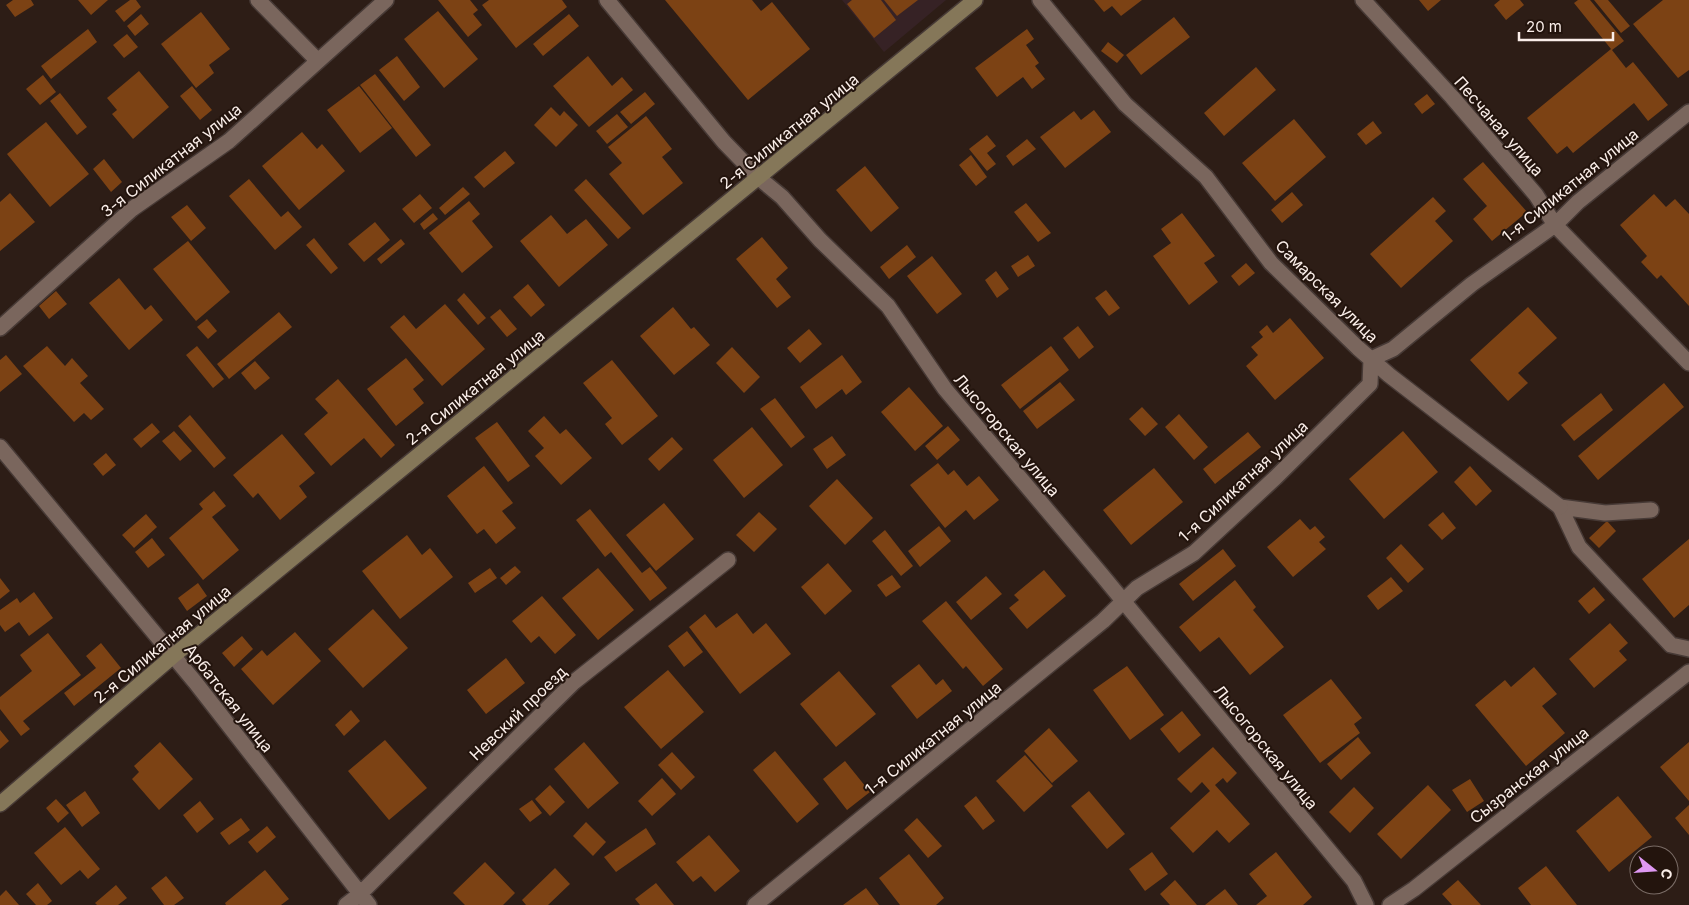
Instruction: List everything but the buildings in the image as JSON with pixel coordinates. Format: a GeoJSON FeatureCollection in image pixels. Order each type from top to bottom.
{"type":"FeatureCollection","features":[{"type":"Feature","properties":{"kind":"street"},"geometry":{"type":"LineString","coordinates":[[258,0],[318,61]]}},
{"type":"Feature","properties":{"kind":"street","name":"3-я Силикатная улица"},"geometry":{"type":"LineString","coordinates":[[0,328],[132,210],[229,141],[386,0]]}},
{"type":"Feature","properties":{"kind":"street","name":"Лысогорская улица"},"geometry":{"type":"LineString","coordinates":[[607,0],[724,142],[759,178],[782,197],[820,240],[888,306],[945,389],[1354,881],[1366,905]]}},
{"type":"Feature","properties":{"kind":"street","name":"2-я Силикатная улица"},"geometry":{"type":"LineString","coordinates":[[0,804],[173,656],[975,0]]}},
{"type":"Feature","properties":{"kind":"street","name":"Самарская улица"},"geometry":{"type":"LineString","coordinates":[[1040,0],[1125,104],[1206,177],[1271,263],[1370,359],[1560,508]]}},
{"type":"Feature","properties":{"kind":"street","name":"Песчаная улица"},"geometry":{"type":"LineString","coordinates":[[1363,0],[1452,97],[1536,195],[1555,225],[1689,362]]}},
{"type":"Feature","properties":{"kind":"street","name":"1-я Силикатная улица"},"geometry":{"type":"LineString","coordinates":[[755,905],[1103,621],[1137,588],[1194,553],[1275,478],[1370,384],[1370,359],[1393,349],[1472,284],[1555,225],[1578,202],[1689,112]]}},
{"type":"Feature","properties":{"kind":"street","name":"Арбатская улица"},"geometry":{"type":"LineString","coordinates":[[0,447],[173,656],[364,900]]}},
{"type":"Feature","properties":{"kind":"street"},"geometry":{"type":"LineString","coordinates":[[1560,508],[1605,514],[1650,510]]}},
{"type":"Feature","properties":{"kind":"street"},"geometry":{"type":"LineString","coordinates":[[1560,508],[1579,547],[1671,645],[1689,649]]}},
{"type":"Feature","properties":{"kind":"street","name":"Невский проезд"},"geometry":{"type":"LineString","coordinates":[[346,905],[364,900],[574,682],[728,560]]}},
{"type":"Feature","properties":{"kind":"street","name":"Сызранская улица"},"geometry":{"type":"LineString","coordinates":[[1390,905],[1414,889],[1689,672]]}},
{"type":"Feature","properties":{"kind":"shaded area"},"geometry":{"type":"Polygon","coordinates":[[[842,0],[946,0],[884,52],[842,0]]]}}]}
